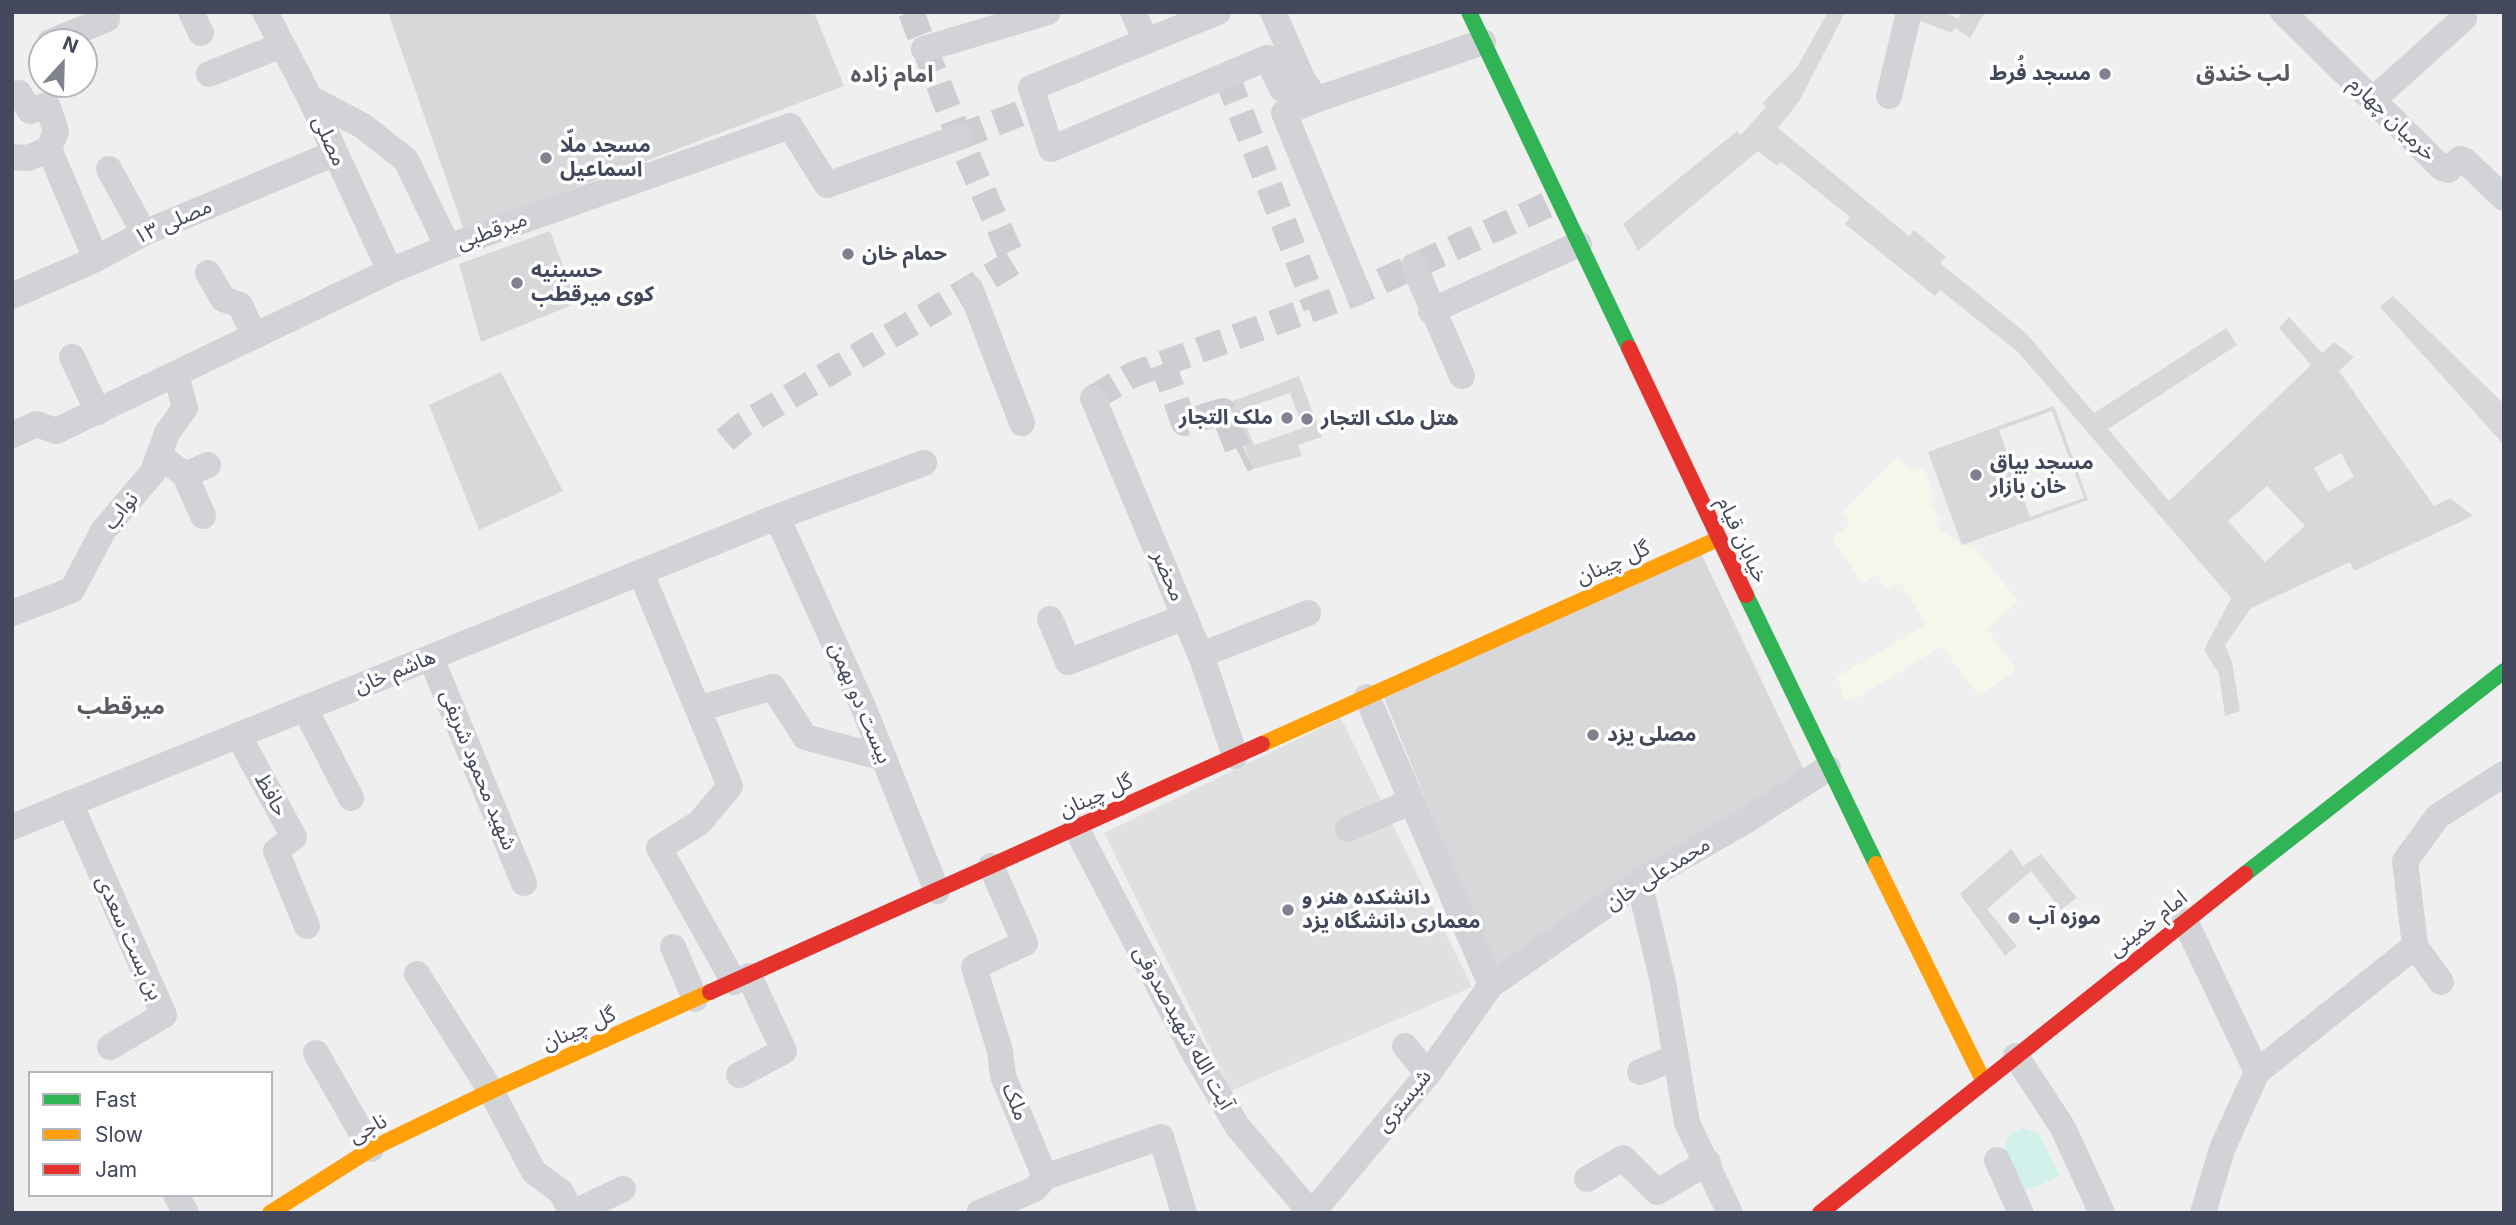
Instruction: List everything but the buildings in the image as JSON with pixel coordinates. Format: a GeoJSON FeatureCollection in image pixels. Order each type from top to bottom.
{"type":"FeatureCollection","features":[{"type":"Feature","properties":{"kind":"main road","name":"خیابان قیام"},"geometry":{"type":"LineString","coordinates":[[1469,12],[1828,768],[1984,1082]]}},
{"type":"Feature","properties":{"kind":"main road","name":"گل چینان"},"geometry":{"type":"LineString","coordinates":[[491,1091],[1718,539]]}},
{"type":"Feature","properties":{"kind":"main road","name":"امام خمینی"},"geometry":{"type":"LineString","coordinates":[[1820,1213],[2185,921],[2502,676]]}},
{"type":"Feature","properties":{"kind":"main road","name":"ناجی"},"geometry":{"type":"LineString","coordinates":[[270,1213],[309,1203],[371,1149],[491,1091]]}},
{"type":"Feature","properties":{"kind":"street"},"geometry":{"type":"LineString","coordinates":[[85,28],[107,19],[105,12]]}},
{"type":"Feature","properties":{"kind":"street","name":"مصلی"},"geometry":{"type":"LineString","coordinates":[[265,12],[310,98],[390,271]]}},
{"type":"Feature","properties":{"kind":"street"},"geometry":{"type":"LineString","coordinates":[[924,49],[1048,12]]}},
{"type":"Feature","properties":{"kind":"street"},"geometry":{"type":"LineString","coordinates":[[1133,12],[1146,41]]}},
{"type":"Feature","properties":{"kind":"street"},"geometry":{"type":"LineString","coordinates":[[1218,12],[1031,88],[1051,149],[1267,58],[1282,89],[1309,89],[1483,42]]}},
{"type":"Feature","properties":{"kind":"street"},"geometry":{"type":"LineString","coordinates":[[1273,12],[1309,89]]}},
{"type":"Feature","properties":{"kind":"street"},"geometry":{"type":"LineString","coordinates":[[1889,96],[1909,12]]}},
{"type":"Feature","properties":{"kind":"street","name":"خرمیان چهارم"},"geometry":{"type":"LineString","coordinates":[[2283,12],[2442,168],[2448,170],[2460,159],[2464,160],[2504,198]]}},
{"type":"Feature","properties":{"kind":"street"},"geometry":{"type":"LineString","coordinates":[[2373,100],[2464,18]]}},
{"type":"Feature","properties":{"kind":"street"},"geometry":{"type":"LineString","coordinates":[[209,74],[282,45]]}},
{"type":"Feature","properties":{"kind":"street"},"geometry":{"type":"LineString","coordinates":[[1309,89],[1284,113],[1358,292]]}},
{"type":"Feature","properties":{"kind":"street"},"geometry":{"type":"LineString","coordinates":[[19,93],[30,111],[47,105],[56,131],[49,149],[96,259]]}},
{"type":"Feature","properties":{"kind":"street"},"geometry":{"type":"LineString","coordinates":[[310,98],[363,126],[406,160],[448,247]]}},
{"type":"Feature","properties":{"kind":"street","name":"میرقطبی"},"geometry":{"type":"LineString","coordinates":[[12,435],[37,424],[56,431],[390,271],[448,247],[790,126],[827,185],[959,137]]}},
{"type":"Feature","properties":{"kind":"street"},"geometry":{"type":"LineString","coordinates":[[12,157],[28,158],[49,149]]}},
{"type":"Feature","properties":{"kind":"street","name":"مصلی ۱۳"},"geometry":{"type":"LineString","coordinates":[[12,296],[96,259],[144,233],[335,153]]}},
{"type":"Feature","properties":{"kind":"street"},"geometry":{"type":"LineString","coordinates":[[109,169],[144,233]]}},
{"type":"Feature","properties":{"kind":"street"},"geometry":{"type":"LineString","coordinates":[[1431,310],[1579,244]]}},
{"type":"Feature","properties":{"kind":"street"},"geometry":{"type":"LineString","coordinates":[[1414,266],[1462,376]]}},
{"type":"Feature","properties":{"kind":"street"},"geometry":{"type":"LineString","coordinates":[[208,273],[223,299],[240,306],[254,335]]}},
{"type":"Feature","properties":{"kind":"street"},"geometry":{"type":"LineString","coordinates":[[970,288],[1022,423]]}},
{"type":"Feature","properties":{"kind":"street"},"geometry":{"type":"LineString","coordinates":[[72,357],[97,412]]}},
{"type":"Feature","properties":{"kind":"street","name":"نواب"},"geometry":{"type":"LineString","coordinates":[[12,613],[72,590],[103,531],[153,472],[167,433],[185,408],[176,375]]}},
{"type":"Feature","properties":{"kind":"street","name":"محضر"},"geometry":{"type":"LineString","coordinates":[[1093,398],[1201,655],[1235,756]]}},
{"type":"Feature","properties":{"kind":"street"},"geometry":{"type":"LineString","coordinates":[[160,456],[197,470],[203,516]]}},
{"type":"Feature","properties":{"kind":"street","name":"هاشم خان"},"geometry":{"type":"LineString","coordinates":[[12,827],[777,517],[924,463]]}},
{"type":"Feature","properties":{"kind":"street","name":"بیست دو بهمن"},"geometry":{"type":"LineString","coordinates":[[777,517],[864,709],[937,891]]}},
{"type":"Feature","properties":{"kind":"street"},"geometry":{"type":"LineString","coordinates":[[641,573],[730,786],[699,823],[659,848],[784,1051],[739,1075]]}},
{"type":"Feature","properties":{"kind":"street"},"geometry":{"type":"LineString","coordinates":[[1201,655],[1308,613]]}},
{"type":"Feature","properties":{"kind":"street"},"geometry":{"type":"LineString","coordinates":[[1050,619],[1068,662],[1185,617]]}},
{"type":"Feature","properties":{"kind":"street","name":"شهید محمود شریفی"},"geometry":{"type":"LineString","coordinates":[[431,657],[524,883]]}},
{"type":"Feature","properties":{"kind":"street"},"geometry":{"type":"LineString","coordinates":[[698,709],[773,687],[805,737],[884,758]]}},
{"type":"Feature","properties":{"kind":"street"},"geometry":{"type":"LineString","coordinates":[[1367,697],[1490,985]]}},
{"type":"Feature","properties":{"kind":"street"},"geometry":{"type":"LineString","coordinates":[[304,709],[351,798]]}},
{"type":"Feature","properties":{"kind":"street","name":"حافظ"},"geometry":{"type":"LineString","coordinates":[[238,736],[294,837],[276,851],[307,926]]}},
{"type":"Feature","properties":{"kind":"street","name":"محمدعلی خان"},"geometry":{"type":"LineString","coordinates":[[1490,985],[1639,882],[1747,820],[1828,768]]}},
{"type":"Feature","properties":{"kind":"street"},"geometry":{"type":"LineString","coordinates":[[2441,982],[2415,946],[2405,861],[2438,816],[2504,774]]}},
{"type":"Feature","properties":{"kind":"street"},"geometry":{"type":"LineString","coordinates":[[1348,829],[1412,801]]}},
{"type":"Feature","properties":{"kind":"street","name":"بن بست سعدی"},"geometry":{"type":"LineString","coordinates":[[70,803],[164,1015],[110,1047]]}},
{"type":"Feature","properties":{"kind":"street","name":"آیت الله شهیدصدوقی"},"geometry":{"type":"LineString","coordinates":[[1076,828],[1192,1049],[1237,1126],[1312,1213]]}},
{"type":"Feature","properties":{"kind":"street","name":"ملک"},"geometry":{"type":"LineString","coordinates":[[991,866],[1025,943],[974,967],[1000,1051],[1003,1076],[1045,1177]]}},
{"type":"Feature","properties":{"kind":"street"},"geometry":{"type":"LineString","coordinates":[[1639,882],[1663,982],[1688,1123],[1730,1213]]}},
{"type":"Feature","properties":{"kind":"street"},"geometry":{"type":"LineString","coordinates":[[2185,921],[2257,1072]]}},
{"type":"Feature","properties":{"kind":"street"},"geometry":{"type":"LineString","coordinates":[[2203,1213],[2222,1149],[2257,1072],[2415,946]]}},
{"type":"Feature","properties":{"kind":"street"},"geometry":{"type":"LineString","coordinates":[[673,947],[695,999]]}},
{"type":"Feature","properties":{"kind":"street"},"geometry":{"type":"LineString","coordinates":[[417,974],[491,1091],[534,1172],[561,1192],[572,1213],[623,1189]]}},
{"type":"Feature","properties":{"kind":"street","name":"شبستری"},"geometry":{"type":"LineString","coordinates":[[1312,1213],[1428,1074],[1490,985]]}},
{"type":"Feature","properties":{"kind":"street"},"geometry":{"type":"LineString","coordinates":[[1405,1046],[1428,1074]]}},
{"type":"Feature","properties":{"kind":"street"},"geometry":{"type":"LineString","coordinates":[[316,1053],[371,1149]]}},
{"type":"Feature","properties":{"kind":"street"},"geometry":{"type":"LineString","coordinates":[[2016,1056],[2063,1128],[2102,1213]]}},
{"type":"Feature","properties":{"kind":"street"},"geometry":{"type":"LineString","coordinates":[[1640,1072],[1676,1057]]}},
{"type":"Feature","properties":{"kind":"street"},"geometry":{"type":"LineString","coordinates":[[979,1213],[1035,1189],[1045,1177],[1161,1137],[1184,1213]]}},
{"type":"Feature","properties":{"kind":"street"},"geometry":{"type":"LineString","coordinates":[[1587,1179],[1623,1158],[1657,1192],[1707,1161]]}},
{"type":"Feature","properties":{"kind":"street"},"geometry":{"type":"LineString","coordinates":[[1997,1160],[2021,1213]]}},
{"type":"Feature","properties":{"kind":"street"},"geometry":{"type":"LineString","coordinates":[[2072,1182],[2086,1213]]}},
{"type":"Feature","properties":{"kind":"street"},"geometry":{"type":"LineString","coordinates":[[177,1197],[186,1213]]}},
{"type":"Feature","properties":{"kind":"shaded area"},"geometry":{"type":"Polygon","coordinates":[[[1898,456],[1912,472],[1924,467],[1934,497],[1931,504],[1941,520],[1937,527],[1962,545],[1974,547],[2018,601],[1987,629],[2016,670],[1979,696],[1942,646],[1846,702],[1837,677],[1926,625],[1901,582],[1887,590],[1876,574],[1863,584],[1832,538],[1850,525],[1843,512],[1898,456]]]}},
{"type":"Feature","properties":{"kind":"shaded area","name":"دانشکده هنر و معماری دانشگاه یزد"},"geometry":{"type":"Polygon","coordinates":[[[1341,718],[1472,987],[1231,1091],[1104,833],[1341,718]]]}},
{"type":"Feature","properties":{"kind":"green space"},"geometry":{"type":"Polygon","coordinates":[[[2023,1128],[2039,1134],[2060,1176],[2021,1193],[2003,1150],[2009,1135],[2023,1128]]]}},
{"type":"Feature","properties":{"kind":"tunnel"},"geometry":{"type":"LineString","coordinates":[[725,440],[744,424],[1014,262],[959,137],[911,12]]}},
{"type":"Feature","properties":{"kind":"tunnel"},"geometry":{"type":"LineString","coordinates":[[1227,77],[1316,307]]}},
{"type":"Feature","properties":{"kind":"tunnel"},"geometry":{"type":"LineString","coordinates":[[959,137],[1037,107]]}},
{"type":"Feature","properties":{"kind":"tunnel"},"geometry":{"type":"LineString","coordinates":[[1093,398],[1132,375],[1358,292],[1558,200]]}},
{"type":"Feature","properties":{"kind":"tunnel"},"geometry":{"type":"LineString","coordinates":[[1163,364],[1184,423],[1223,411],[1242,460],[1248,457]]}},
{"type":"Feature","properties":{"kind":"traffic: fast"},"geometry":{"type":"LineString","coordinates":[[1469,12],[1629,348]]}},
{"type":"Feature","properties":{"kind":"traffic: fast"},"geometry":{"type":"LineString","coordinates":[[1746,595],[1876,864]]}},
{"type":"Feature","properties":{"kind":"traffic: fast"},"geometry":{"type":"LineString","coordinates":[[2245,874],[2504,671]]}},
{"type":"Feature","properties":{"kind":"traffic: slow"},"geometry":{"type":"LineString","coordinates":[[1262,744],[1718,539]]}},
{"type":"Feature","properties":{"kind":"traffic: slow"},"geometry":{"type":"LineString","coordinates":[[1876,864],[1984,1082]]}},
{"type":"Feature","properties":{"kind":"traffic: slow"},"geometry":{"type":"LineString","coordinates":[[270,1213],[371,1149],[491,1091],[710,992]]}},
{"type":"Feature","properties":{"kind":"traffic: jam"},"geometry":{"type":"LineString","coordinates":[[1629,348],[1746,595]]}},
{"type":"Feature","properties":{"kind":"traffic: jam"},"geometry":{"type":"LineString","coordinates":[[710,992],[1262,744]]}},
{"type":"Feature","properties":{"kind":"traffic: jam"},"geometry":{"type":"LineString","coordinates":[[1820,1213],[2245,874]]}},
{"type":"Feature","properties":{"kind":"place","name":"مسجد فُرط"},"geometry":{"type":"Point","coordinates":[2105,74]}},
{"type":"Feature","properties":{"kind":"place","name":"مسجد ملّا اسماعیل"},"geometry":{"type":"Point","coordinates":[546,158]}},
{"type":"Feature","properties":{"kind":"place","name":"حمام خان"},"geometry":{"type":"Point","coordinates":[848,254]}},
{"type":"Feature","properties":{"kind":"place","name":"حسینیه کوی میرقطب"},"geometry":{"type":"Point","coordinates":[517,283]}},
{"type":"Feature","properties":{"kind":"place","name":"ملک التجار"},"geometry":{"type":"Point","coordinates":[1287,418]}},
{"type":"Feature","properties":{"kind":"place","name":"هتل ملک التجار"},"geometry":{"type":"Point","coordinates":[1307,419]}},
{"type":"Feature","properties":{"kind":"place","name":"مسجد بیاق خان بازار"},"geometry":{"type":"Point","coordinates":[1976,475]}},
{"type":"Feature","properties":{"kind":"place","name":"مصلی یزد"},"geometry":{"type":"Point","coordinates":[1593,735]}},
{"type":"Feature","properties":{"kind":"place","name":"دانشکده هنر و معماری دانشگاه یزد"},"geometry":{"type":"Point","coordinates":[1288,910]}},
{"type":"Feature","properties":{"kind":"place","name":"موزه آب"},"geometry":{"type":"Point","coordinates":[2014,918]}},
{"type":"Feature","properties":{"kind":"district","name":"لب خندق"},"geometry":{"type":"Point","coordinates":[2243,74]}},
{"type":"Feature","properties":{"kind":"district","name":"امام زاده"},"geometry":{"type":"Point","coordinates":[892,75]}},
{"type":"Feature","properties":{"kind":"district","name":"میرقطب"},"geometry":{"type":"Point","coordinates":[121,707]}}]}
